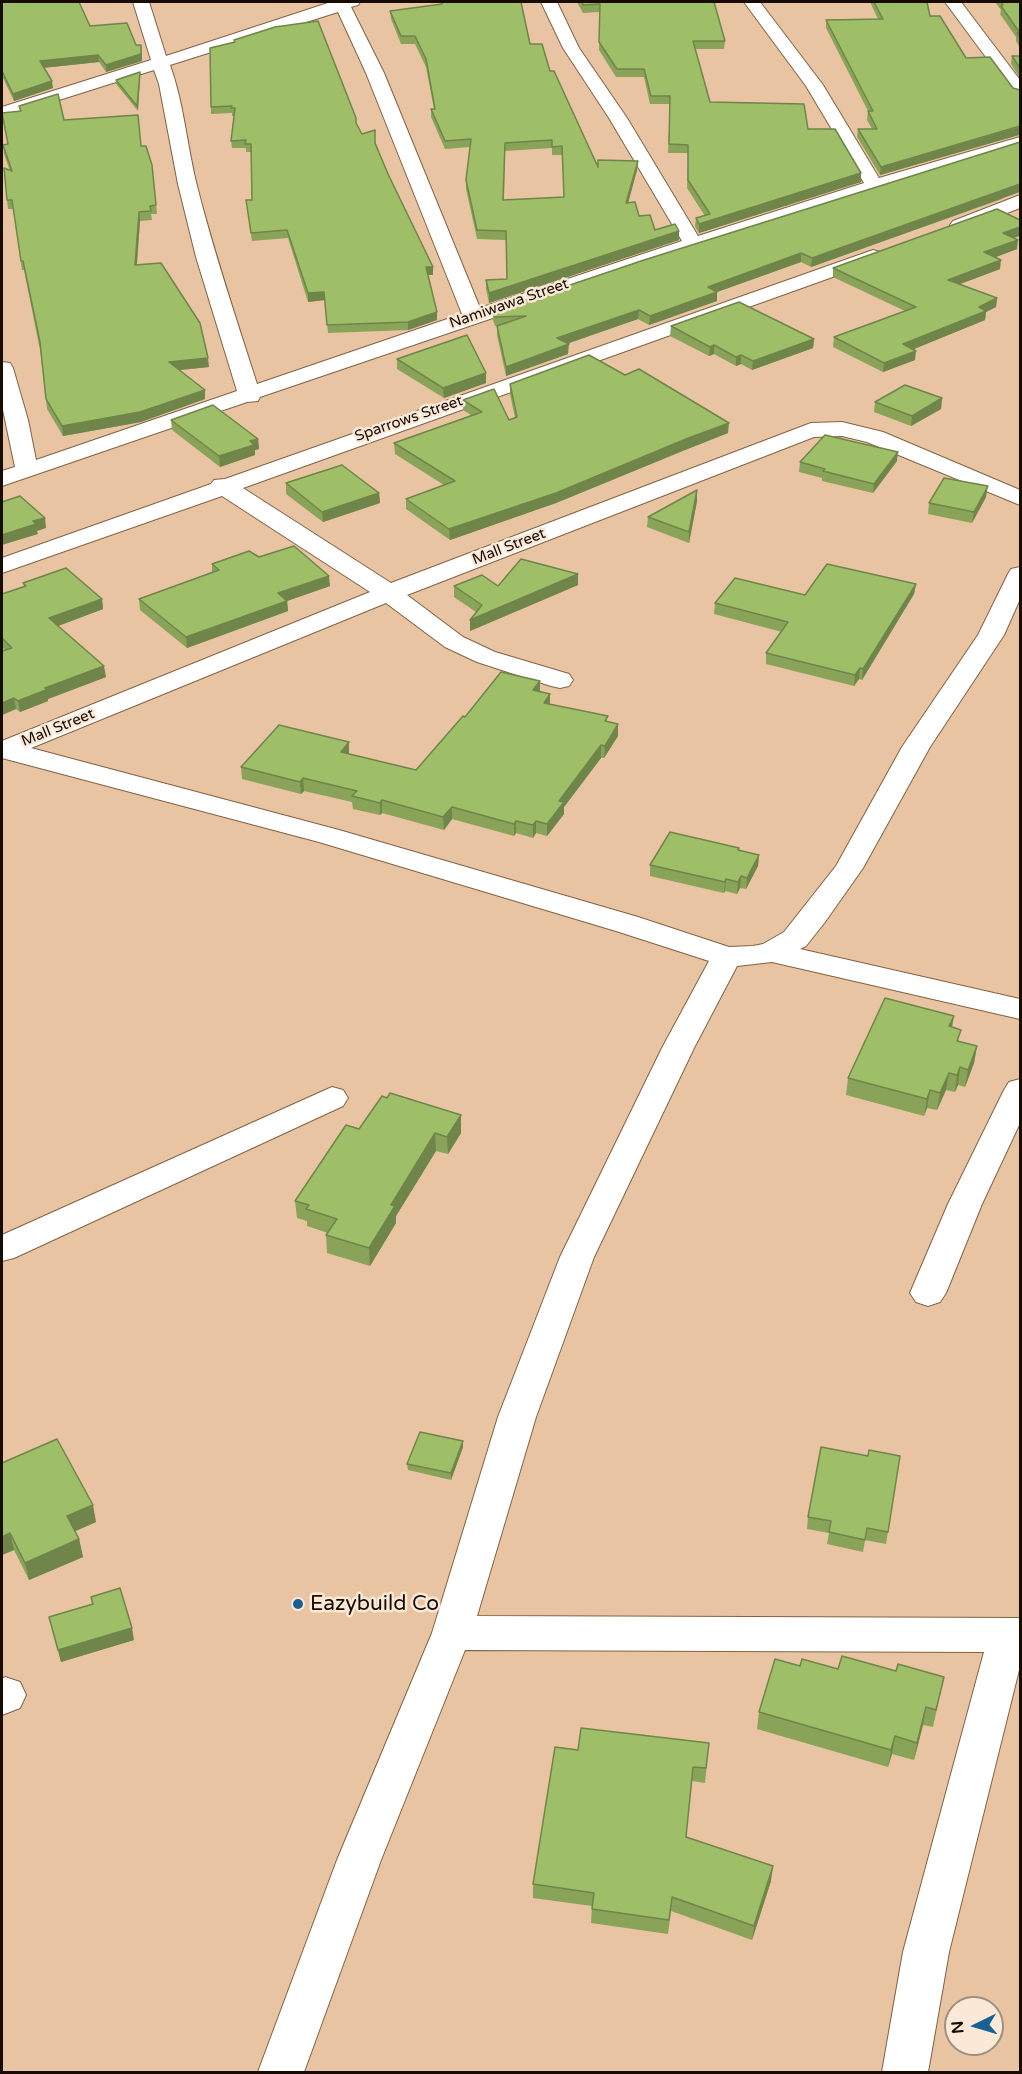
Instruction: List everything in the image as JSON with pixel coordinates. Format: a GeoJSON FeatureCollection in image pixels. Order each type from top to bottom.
{"type":"FeatureCollection","features":[{"type":"Feature","properties":{"kind":"street"},"geometry":{"type":"LineString","coordinates":[[141,2],[151,39],[162,63],[168,84],[188,184],[206,257],[250,396]]}},
{"type":"Feature","properties":{"kind":"street"},"geometry":{"type":"LineString","coordinates":[[549,2],[571,48],[618,118],[693,243]]}},
{"type":"Feature","properties":{"kind":"street"},"geometry":{"type":"LineString","coordinates":[[752,2],[814,85],[874,185]]}},
{"type":"Feature","properties":{"kind":"street"},"geometry":{"type":"LineString","coordinates":[[953,2],[1020,91]]}},
{"type":"Feature","properties":{"kind":"street"},"geometry":{"type":"LineString","coordinates":[[2,113],[345,3],[473,315]]}},
{"type":"Feature","properties":{"kind":"street","name":"Namiwawa Street"},"geometry":{"type":"LineString","coordinates":[[2,480],[250,396],[473,315],[874,185],[1020,142]]}},
{"type":"Feature","properties":{"kind":"street"},"geometry":{"type":"LineString","coordinates":[[940,232],[1020,201]]}},
{"type":"Feature","properties":{"kind":"street","name":"Sparrows Street"},"geometry":{"type":"LineString","coordinates":[[2,566],[222,485],[895,248]]}},
{"type":"Feature","properties":{"kind":"street"},"geometry":{"type":"LineString","coordinates":[[2,368],[17,420],[27,471]]}},
{"type":"Feature","properties":{"kind":"street","name":"Mall Street"},"geometry":{"type":"LineString","coordinates":[[3,750],[389,593],[811,430],[842,429],[867,434],[1020,498]]}},
{"type":"Feature","properties":{"kind":"street"},"geometry":{"type":"LineString","coordinates":[[222,485],[389,593],[454,642],[486,657],[560,680]]}},
{"type":"Feature","properties":{"kind":"street"},"geometry":{"type":"LineString","coordinates":[[3,750],[329,836],[616,921],[728,957],[753,956],[772,952],[795,939],[849,868],[916,747],[991,635],[1020,574]]}},
{"type":"Feature","properties":{"kind":"street"},"geometry":{"type":"LineString","coordinates":[[772,952],[1020,1009]]}},
{"type":"Feature","properties":{"kind":"street"},"geometry":{"type":"LineString","coordinates":[[281,2073],[358,1860],[452,1633],[517,1417],[577,1257],[678,1048],[728,957]]}},
{"type":"Feature","properties":{"kind":"street"},"geometry":{"type":"LineString","coordinates":[[928,1293],[964,1204],[1020,1090]]}},
{"type":"Feature","properties":{"kind":"street"},"geometry":{"type":"LineString","coordinates":[[2,1250],[332,1098]]}},
{"type":"Feature","properties":{"kind":"street"},"geometry":{"type":"LineString","coordinates":[[452,1633],[1014,1636],[926,1952],[905,2073]]}},
{"type":"Feature","properties":{"kind":"building"},"geometry":{"type":"Polygon","coordinates":[[[2,2],[79,2],[90,26],[127,23],[136,45],[141,45],[141,54],[106,65],[98,55],[40,61],[52,81],[13,94],[2,71],[2,2]]]}},
{"type":"Feature","properties":{"kind":"building"},"geometry":{"type":"Polygon","coordinates":[[[442,2],[521,2],[530,44],[542,44],[550,71],[554,71],[598,167],[598,160],[638,161],[626,203],[635,202],[639,216],[650,215],[655,230],[675,224],[679,231],[489,293],[486,280],[507,279],[506,231],[477,230],[466,180],[471,139],[445,141],[431,109],[435,109],[426,59],[415,36],[401,36],[390,11],[442,4],[442,2]],[[552,140],[505,143],[503,200],[564,197],[562,146],[552,147],[552,140]]]}},
{"type":"Feature","properties":{"kind":"building"},"geometry":{"type":"Polygon","coordinates":[[[582,2],[714,2],[725,41],[693,41],[710,102],[804,104],[808,129],[835,129],[861,173],[699,224],[696,218],[710,214],[688,180],[688,145],[669,144],[670,96],[651,96],[644,69],[617,69],[599,42],[600,4],[583,5],[582,2]]]}},
{"type":"Feature","properties":{"kind":"building"},"geometry":{"type":"Polygon","coordinates":[[[874,2],[927,2],[930,16],[940,16],[966,58],[990,57],[1013,88],[1020,90],[1020,126],[881,167],[858,129],[877,129],[868,111],[873,111],[826,20],[883,19],[874,2]]]}},
{"type":"Feature","properties":{"kind":"building"},"geometry":{"type":"Polygon","coordinates":[[[1001,2],[1020,2],[1020,33],[1001,6],[1003,5],[1001,2]]]}},
{"type":"Feature","properties":{"kind":"building"},"geometry":{"type":"Polygon","coordinates":[[[318,21],[356,123],[362,134],[375,130],[375,143],[388,174],[433,267],[426,267],[437,312],[408,322],[327,325],[324,292],[308,293],[287,230],[251,233],[246,200],[252,200],[251,144],[245,144],[246,140],[231,141],[235,108],[231,108],[232,106],[211,107],[210,48],[235,42],[234,40],[275,27],[318,21]]]}},
{"type":"Feature","properties":{"kind":"building"},"geometry":{"type":"Polygon","coordinates":[[[1012,56],[1020,56],[1020,68],[1012,56]]]}},
{"type":"Feature","properties":{"kind":"building"},"geometry":{"type":"Polygon","coordinates":[[[140,73],[137,106],[116,80],[140,73]]]}},
{"type":"Feature","properties":{"kind":"building"},"geometry":{"type":"Polygon","coordinates":[[[58,94],[64,120],[138,115],[141,146],[146,146],[152,165],[156,205],[150,206],[151,211],[139,212],[135,265],[161,263],[200,323],[208,358],[169,362],[205,390],[140,412],[62,426],[46,399],[40,342],[23,261],[21,261],[12,200],[7,200],[4,168],[12,171],[3,145],[8,144],[2,113],[21,111],[19,106],[58,94]]]}},
{"type":"Feature","properties":{"kind":"building"},"geometry":{"type":"Polygon","coordinates":[[[1020,142],[1020,184],[812,258],[801,253],[708,287],[717,292],[650,316],[639,310],[557,338],[569,344],[506,367],[497,326],[526,316],[495,317],[493,311],[644,260],[1020,142]]]}},
{"type":"Feature","properties":{"kind":"building"},"geometry":{"type":"Polygon","coordinates":[[[997,209],[1020,220],[1020,227],[1003,233],[1018,240],[984,252],[1001,260],[948,280],[997,298],[979,307],[986,311],[903,344],[916,351],[884,363],[834,337],[916,307],[833,268],[997,209]]]}},
{"type":"Feature","properties":{"kind":"building"},"geometry":{"type":"Polygon","coordinates":[[[739,302],[814,339],[753,361],[741,355],[736,357],[714,345],[710,347],[671,326],[739,302]]]}},
{"type":"Feature","properties":{"kind":"building"},"geometry":{"type":"Polygon","coordinates":[[[467,335],[486,373],[443,388],[397,359],[467,335]]]}},
{"type":"Feature","properties":{"kind":"building"},"geometry":{"type":"Polygon","coordinates":[[[589,355],[625,375],[639,369],[729,423],[556,493],[449,529],[406,499],[455,481],[394,443],[482,412],[463,400],[494,389],[509,420],[517,417],[510,384],[589,355]]]}},
{"type":"Feature","properties":{"kind":"building"},"geometry":{"type":"Polygon","coordinates":[[[905,385],[942,398],[912,416],[875,402],[905,385]]]}},
{"type":"Feature","properties":{"kind":"building"},"geometry":{"type":"Polygon","coordinates":[[[213,405],[258,439],[250,441],[254,445],[219,456],[171,420],[213,405]]]}},
{"type":"Feature","properties":{"kind":"building"},"geometry":{"type":"Polygon","coordinates":[[[825,435],[898,452],[874,484],[823,471],[825,469],[800,462],[825,435]]]}},
{"type":"Feature","properties":{"kind":"building"},"geometry":{"type":"Polygon","coordinates":[[[342,465],[379,493],[322,512],[286,483],[342,465]]]}},
{"type":"Feature","properties":{"kind":"building"},"geometry":{"type":"Polygon","coordinates":[[[944,478],[988,486],[974,512],[929,503],[944,478]]]}},
{"type":"Feature","properties":{"kind":"building"},"geometry":{"type":"Polygon","coordinates":[[[697,490],[689,532],[648,517],[697,490]]]}},
{"type":"Feature","properties":{"kind":"building"},"geometry":{"type":"Polygon","coordinates":[[[20,496],[45,518],[33,521],[36,524],[2,535],[2,502],[20,496]]]}},
{"type":"Feature","properties":{"kind":"building"},"geometry":{"type":"Polygon","coordinates":[[[294,546],[329,576],[278,593],[287,601],[186,637],[139,599],[219,570],[212,564],[249,551],[259,557],[294,546]]]}},
{"type":"Feature","properties":{"kind":"building"},"geometry":{"type":"Polygon","coordinates":[[[521,559],[578,574],[470,620],[482,605],[454,586],[482,575],[498,586],[521,559]]]}},
{"type":"Feature","properties":{"kind":"building"},"geometry":{"type":"Polygon","coordinates":[[[827,564],[916,584],[863,669],[860,668],[855,675],[766,653],[788,622],[715,603],[735,578],[805,595],[827,564]]]}},
{"type":"Feature","properties":{"kind":"building"},"geometry":{"type":"Polygon","coordinates":[[[66,568],[102,599],[49,618],[104,666],[45,688],[46,690],[18,701],[14,698],[2,703],[2,651],[12,648],[2,638],[2,594],[26,586],[23,583],[66,568]]]}},
{"type":"Feature","properties":{"kind":"building"},"geometry":{"type":"Polygon","coordinates":[[[501,672],[540,681],[533,690],[550,694],[544,703],[608,716],[605,721],[618,724],[605,746],[601,745],[559,801],[564,802],[547,824],[536,821],[533,825],[516,821],[514,824],[452,807],[443,817],[382,800],[380,803],[352,796],[357,791],[303,778],[300,782],[241,767],[279,725],[349,742],[341,752],[416,770],[463,716],[465,717],[501,672]]]}},
{"type":"Feature","properties":{"kind":"building"},"geometry":{"type":"Polygon","coordinates":[[[670,832],[759,855],[747,878],[741,876],[738,882],[726,879],[725,882],[650,865],[670,832]]]}},
{"type":"Feature","properties":{"kind":"building"},"geometry":{"type":"Polygon","coordinates":[[[885,998],[954,1016],[949,1026],[961,1030],[957,1041],[977,1046],[968,1070],[960,1067],[957,1075],[949,1073],[940,1093],[930,1090],[927,1099],[848,1078],[885,998]]]}},
{"type":"Feature","properties":{"kind":"building"},"geometry":{"type":"Polygon","coordinates":[[[390,1093],[461,1115],[447,1137],[435,1133],[391,1205],[395,1206],[369,1248],[326,1235],[337,1219],[306,1209],[309,1205],[295,1201],[346,1125],[359,1129],[382,1096],[387,1098],[390,1093]]]}},
{"type":"Feature","properties":{"kind":"building"},"geometry":{"type":"Polygon","coordinates":[[[420,1432],[463,1441],[451,1473],[407,1464],[420,1432]]]}},
{"type":"Feature","properties":{"kind":"building"},"geometry":{"type":"Polygon","coordinates":[[[57,1439],[93,1505],[67,1516],[79,1539],[25,1563],[10,1533],[2,1537],[2,1463],[57,1439]]]}},
{"type":"Feature","properties":{"kind":"building"},"geometry":{"type":"Polygon","coordinates":[[[821,1447],[868,1456],[869,1450],[900,1456],[888,1532],[867,1528],[865,1540],[829,1532],[831,1521],[808,1517],[821,1447]]]}},
{"type":"Feature","properties":{"kind":"building"},"geometry":{"type":"Polygon","coordinates":[[[120,1588],[132,1628],[58,1650],[49,1617],[93,1604],[91,1597],[120,1588]]]}},
{"type":"Feature","properties":{"kind":"building"},"geometry":{"type":"Polygon","coordinates":[[[842,1656],[896,1671],[898,1664],[944,1677],[936,1710],[926,1707],[917,1743],[895,1736],[891,1750],[759,1712],[775,1659],[800,1666],[802,1659],[838,1669],[842,1656]]]}},
{"type":"Feature","properties":{"kind":"building"},"geometry":{"type":"Polygon","coordinates":[[[581,1728],[709,1743],[706,1768],[693,1767],[686,1837],[773,1866],[754,1926],[672,1897],[669,1920],[592,1909],[594,1893],[533,1884],[555,1747],[578,1750],[581,1728]]]}},
{"type":"Feature","properties":{"kind":"place","name":"Eazybuild Co"},"geometry":{"type":"Point","coordinates":[298,1604]}}]}
